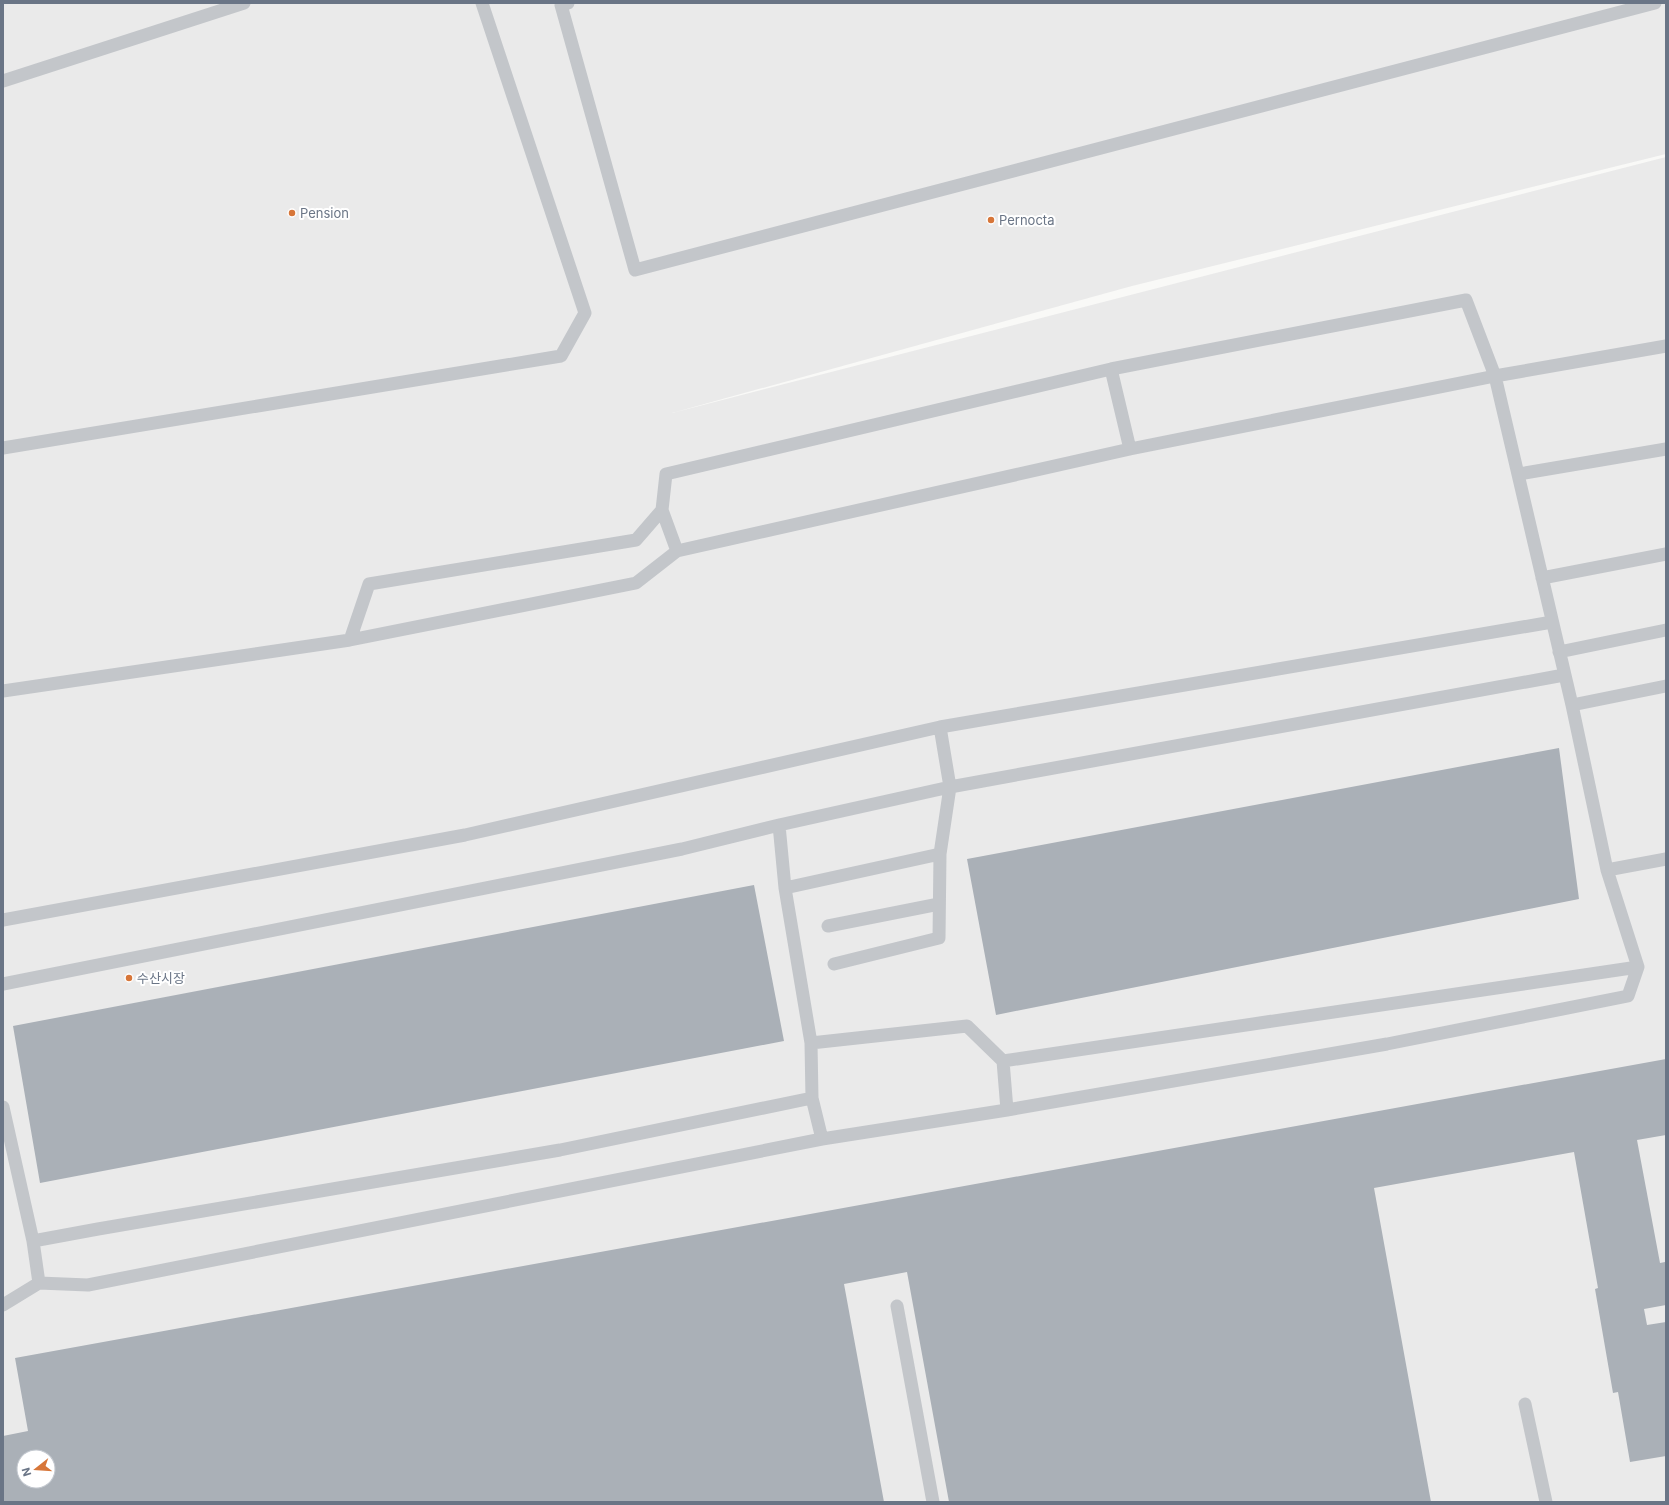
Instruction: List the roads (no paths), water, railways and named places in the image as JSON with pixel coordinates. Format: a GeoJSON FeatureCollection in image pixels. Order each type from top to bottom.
{"type":"FeatureCollection","features":[{"type":"Feature","properties":{"kind":"lane"},"geometry":{"type":"LineString","coordinates":[[3,81],[244,3]]}},
{"type":"Feature","properties":{"kind":"lane"},"geometry":{"type":"LineString","coordinates":[[3,448],[561,356],[585,313],[482,3]]}},
{"type":"Feature","properties":{"kind":"lane"},"geometry":{"type":"LineString","coordinates":[[568,3],[561,5],[635,270],[1655,3]]}},
{"type":"Feature","properties":{"kind":"lane"},"geometry":{"type":"LineString","coordinates":[[3,1305],[39,1283],[88,1285],[822,1139],[1007,1110],[1388,1044],[1628,996],[1638,967],[1606,870],[1572,705],[1495,376],[1466,300],[1111,369],[666,474],[662,510],[677,551]]}},
{"type":"Feature","properties":{"kind":"lane"},"geometry":{"type":"LineString","coordinates":[[3,690],[350,640],[636,583],[677,551],[1130,449],[1495,376],[1666,346]]}},
{"type":"Feature","properties":{"kind":"lane"},"geometry":{"type":"LineString","coordinates":[[1111,369],[1130,449]]}},
{"type":"Feature","properties":{"kind":"lane"},"geometry":{"type":"LineString","coordinates":[[1519,474],[1666,449]]}},
{"type":"Feature","properties":{"kind":"lane"},"geometry":{"type":"LineString","coordinates":[[350,640],[369,584],[636,540],[662,510]]}},
{"type":"Feature","properties":{"kind":"lane"},"geometry":{"type":"LineString","coordinates":[[1542,578],[1666,554]]}},
{"type":"Feature","properties":{"kind":"lane"},"geometry":{"type":"LineString","coordinates":[[3,920],[465,835],[940,727],[1552,622]]}},
{"type":"Feature","properties":{"kind":"lane"},"geometry":{"type":"LineString","coordinates":[[1559,652],[1666,630]]}},
{"type":"Feature","properties":{"kind":"lane"},"geometry":{"type":"LineString","coordinates":[[3,984],[682,849],[779,825],[950,787],[1564,674]]}},
{"type":"Feature","properties":{"kind":"lane"},"geometry":{"type":"LineString","coordinates":[[1572,705],[1666,686]]}},
{"type":"Feature","properties":{"kind":"lane"},"geometry":{"type":"LineString","coordinates":[[834,964],[939,938],[940,854],[950,787],[940,727]]}},
{"type":"Feature","properties":{"kind":"lane"},"geometry":{"type":"LineString","coordinates":[[779,825],[785,888],[811,1044],[812,1098],[822,1139]]}},
{"type":"Feature","properties":{"kind":"lane"},"geometry":{"type":"LineString","coordinates":[[785,888],[940,854]]}},
{"type":"Feature","properties":{"kind":"lane"},"geometry":{"type":"LineString","coordinates":[[1606,870],[1666,860]]}},
{"type":"Feature","properties":{"kind":"lane"},"geometry":{"type":"LineString","coordinates":[[828,926],[939,904]]}},
{"type":"Feature","properties":{"kind":"lane"},"geometry":{"type":"LineString","coordinates":[[1003,1061],[1638,967]]}},
{"type":"Feature","properties":{"kind":"lane"},"geometry":{"type":"LineString","coordinates":[[811,1044],[967,1026],[1003,1061],[1007,1110]]}},
{"type":"Feature","properties":{"kind":"lane"},"geometry":{"type":"LineString","coordinates":[[34,1241],[105,1227],[560,1150],[812,1098]]}},
{"type":"Feature","properties":{"kind":"lane"},"geometry":{"type":"LineString","coordinates":[[3,1107],[34,1241],[39,1283]]}},
{"type":"Feature","properties":{"kind":"lane"},"geometry":{"type":"LineString","coordinates":[[897,1306],[933,1502]]}},
{"type":"Feature","properties":{"kind":"lane"},"geometry":{"type":"LineString","coordinates":[[1525,1404],[1546,1502]]}},
{"type":"Feature","properties":{"kind":"place","name":"Pension"},"geometry":{"type":"Point","coordinates":[292,213]}},
{"type":"Feature","properties":{"kind":"place","name":"Pernocta"},"geometry":{"type":"Point","coordinates":[991,220]}},
{"type":"Feature","properties":{"kind":"place","name":"수산시장"},"geometry":{"type":"Point","coordinates":[129,978]}}]}
